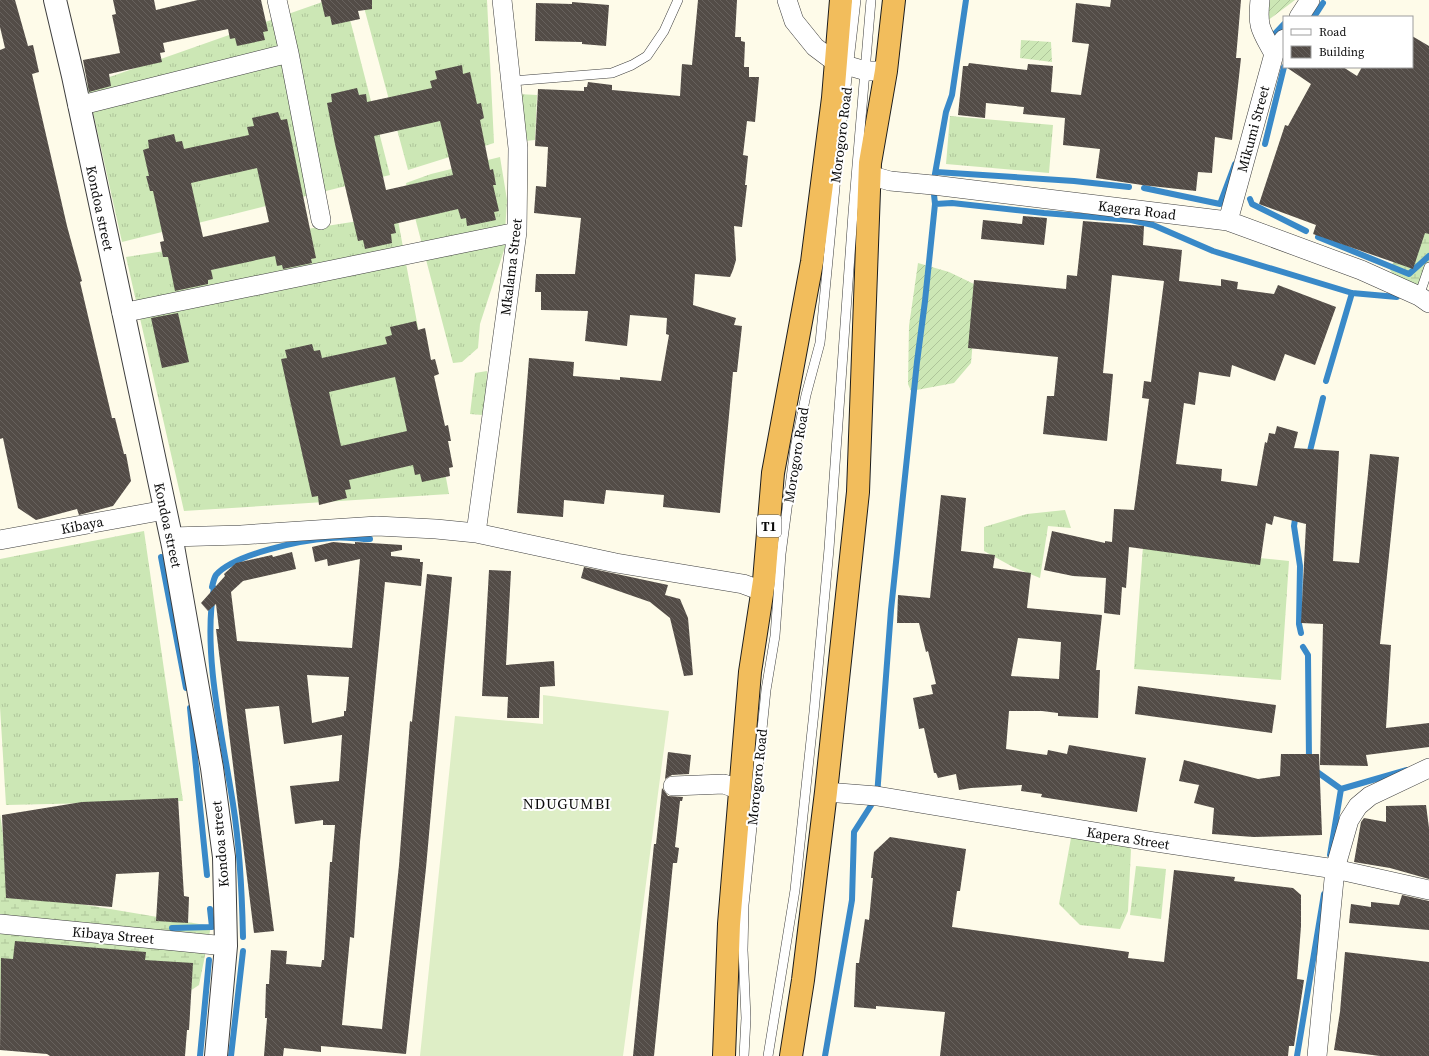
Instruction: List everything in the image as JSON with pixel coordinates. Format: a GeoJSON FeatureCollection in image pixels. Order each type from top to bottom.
{"type":"FeatureCollection","features":[{"type":"Feature","properties":{"kind":"highway","name":"Morogoro Road"},"geometry":{"type":"LineString","coordinates":[[791,1056],[803,980],[826,792],[858,492],[869,175],[859,67],[841,0]]}},
{"type":"Feature","properties":{"kind":"highway","name":"Morogoro Road"},"geometry":{"type":"LineString","coordinates":[[724,1056],[729,924],[750,672],[762,591],[773,473],[812,262],[832,98],[859,67],[894,0]]}},
{"type":"Feature","properties":{"kind":"street","name":"Kondoa street"},"geometry":{"type":"LineString","coordinates":[[55,0],[73,76],[78,106],[184,601],[220,827],[224,857],[226,946],[216,1056]]}},
{"type":"Feature","properties":{"kind":"street"},"geometry":{"type":"LineString","coordinates":[[277,0],[321,220]]}},
{"type":"Feature","properties":{"kind":"street","name":"Mkalama Street"},"geometry":{"type":"LineString","coordinates":[[476,533],[517,232],[518,148],[512,81],[502,0]]}},
{"type":"Feature","properties":{"kind":"street"},"geometry":{"type":"LineString","coordinates":[[788,0],[794,21],[815,47],[859,67]]}},
{"type":"Feature","properties":{"kind":"street"},"geometry":{"type":"LineString","coordinates":[[1260,0],[1259,22],[1262,35],[1279,46]]}},
{"type":"Feature","properties":{"kind":"street"},"geometry":{"type":"LineString","coordinates":[[1300,16],[1310,0]]}},
{"type":"Feature","properties":{"kind":"street","name":"Mikumi Street"},"geometry":{"type":"LineString","coordinates":[[1228,221],[1279,46]]}},
{"type":"Feature","properties":{"kind":"street"},"geometry":{"type":"LineString","coordinates":[[78,106],[289,54]]}},
{"type":"Feature","properties":{"kind":"street","name":"Kagera Road"},"geometry":{"type":"LineString","coordinates":[[869,175],[890,181],[933,184],[1228,221],[1361,270],[1424,300]]}},
{"type":"Feature","properties":{"kind":"street"},"geometry":{"type":"LineString","coordinates":[[122,313],[517,232]]}},
{"type":"Feature","properties":{"kind":"street","name":"Kibaya"},"geometry":{"type":"LineString","coordinates":[[0,540],[165,510]]}},
{"type":"Feature","properties":{"kind":"street"},"geometry":{"type":"LineString","coordinates":[[171,537],[240,535],[377,526],[476,533],[616,563],[743,584],[762,591]]}},
{"type":"Feature","properties":{"kind":"street"},"geometry":{"type":"LineString","coordinates":[[1317,1056],[1335,869],[1349,820],[1358,806],[1370,796],[1429,768]]}},
{"type":"Feature","properties":{"kind":"street"},"geometry":{"type":"LineString","coordinates":[[673,786],[724,784],[740,790]]}},
{"type":"Feature","properties":{"kind":"street","name":"Kapera Street"},"geometry":{"type":"LineString","coordinates":[[826,792],[877,796],[1155,842],[1335,869],[1429,890]]}},
{"type":"Feature","properties":{"kind":"street","name":"Kibaya Street"},"geometry":{"type":"LineString","coordinates":[[0,924],[226,946]]}},
{"type":"Feature","properties":{"kind":"lane"},"geometry":{"type":"LineString","coordinates":[[512,81],[612,73],[632,66],[646,56],[664,31],[678,0]]}},
{"type":"Feature","properties":{"kind":"lane","name":"Morogoro Road"},"geometry":{"type":"LineString","coordinates":[[768,1056],[795,890],[814,712],[828,549],[853,213],[859,67],[856,0]]}},
{"type":"Feature","properties":{"kind":"lane","name":"Morogoro Road"},"geometry":{"type":"LineString","coordinates":[[744,1056],[746,1018],[743,950],[744,905],[766,690],[774,636],[781,554],[795,448],[806,395],[820,343],[838,156],[859,67],[867,40],[871,0]]}},
{"type":"Feature","properties":{"kind":"lane"},"geometry":{"type":"LineString","coordinates":[[1424,300],[1429,267]]}},
{"type":"Feature","properties":{"kind":"green space"},"geometry":{"type":"Polygon","coordinates":[[[328,0],[345,0],[390,175],[122,242],[87,85],[328,0]]]}},
{"type":"Feature","properties":{"kind":"green space"},"geometry":{"type":"Polygon","coordinates":[[[362,0],[487,0],[494,143],[408,170],[362,0]]]}},
{"type":"Feature","properties":{"kind":"green space"},"geometry":{"type":"Polygon","coordinates":[[[1266,0],[1295,0],[1263,24],[1266,0]]]}},
{"type":"Feature","properties":{"kind":"green space"},"geometry":{"type":"Polygon","coordinates":[[[1021,40],[1051,42],[1052,62],[1020,58],[1021,40]]]}},
{"type":"Feature","properties":{"kind":"green space"},"geometry":{"type":"Polygon","coordinates":[[[518,94],[537,95],[535,140],[525,141],[518,94]]]}},
{"type":"Feature","properties":{"kind":"green space"},"geometry":{"type":"Polygon","coordinates":[[[950,116],[1053,125],[1049,173],[946,164],[950,116]]]}},
{"type":"Feature","properties":{"kind":"green space"},"geometry":{"type":"Polygon","coordinates":[[[500,157],[507,200],[505,232],[507,241],[480,324],[478,348],[462,362],[453,363],[406,183],[431,174],[500,157]]]}},
{"type":"Feature","properties":{"kind":"green space"},"geometry":{"type":"Polygon","coordinates":[[[1429,190],[1429,278],[1413,301],[1390,270],[1418,201],[1429,190]]]}},
{"type":"Feature","properties":{"kind":"green space"},"geometry":{"type":"Polygon","coordinates":[[[397,215],[449,494],[184,511],[126,257],[397,215]]]}},
{"type":"Feature","properties":{"kind":"green space"},"geometry":{"type":"Polygon","coordinates":[[[918,263],[949,272],[974,284],[974,328],[971,363],[954,383],[911,391],[908,384],[909,326],[918,263]]]}},
{"type":"Feature","properties":{"kind":"green space"},"geometry":{"type":"Polygon","coordinates":[[[487,371],[486,402],[482,415],[470,414],[475,373],[487,371]]]}},
{"type":"Feature","properties":{"kind":"green space"},"geometry":{"type":"Polygon","coordinates":[[[1065,510],[1071,528],[1048,526],[1040,578],[1013,567],[984,551],[984,527],[1027,514],[1065,510]]]}},
{"type":"Feature","properties":{"kind":"green space"},"geometry":{"type":"Polygon","coordinates":[[[144,531],[183,801],[6,805],[0,707],[0,559],[144,531]]]}},
{"type":"Feature","properties":{"kind":"green space"},"geometry":{"type":"Polygon","coordinates":[[[1143,546],[1289,561],[1281,680],[1134,669],[1143,546]]]}},
{"type":"Feature","properties":{"kind":"green space"},"geometry":{"type":"Polygon","coordinates":[[[543,695],[669,711],[623,1056],[420,1056],[455,716],[543,724],[543,695]]]}},
{"type":"Feature","properties":{"kind":"green space"},"geometry":{"type":"Polygon","coordinates":[[[0,814],[9,875],[21,894],[211,926],[199,985],[184,995],[16,1019],[0,1015],[0,814]]]}},
{"type":"Feature","properties":{"kind":"green space"},"geometry":{"type":"Polygon","coordinates":[[[1071,838],[1120,841],[1131,849],[1128,911],[1120,929],[1080,925],[1059,904],[1071,838]]]}},
{"type":"Feature","properties":{"kind":"green space"},"geometry":{"type":"Polygon","coordinates":[[[1136,866],[1166,869],[1161,919],[1130,915],[1136,866]]]}},
{"type":"Feature","properties":{"kind":"building"},"geometry":{"type":"Polygon","coordinates":[[[0,0],[15,0],[28,46],[33,45],[39,72],[32,74],[67,226],[82,281],[80,282],[112,418],[115,418],[124,454],[126,454],[131,481],[113,506],[79,515],[77,509],[36,520],[18,508],[3,438],[0,439],[0,50],[5,48],[0,27],[0,0]]]}},
{"type":"Feature","properties":{"kind":"building"},"geometry":{"type":"Polygon","coordinates":[[[113,0],[154,0],[156,10],[198,0],[261,0],[268,31],[263,32],[265,40],[237,46],[235,38],[230,39],[228,29],[163,43],[165,52],[160,53],[162,62],[109,74],[111,86],[89,92],[83,60],[120,53],[112,15],[116,14],[113,0]]]}},
{"type":"Feature","properties":{"kind":"building"},"geometry":{"type":"Polygon","coordinates":[[[321,0],[372,0],[372,9],[358,11],[360,19],[332,25],[330,16],[325,17],[321,0]]]}},
{"type":"Feature","properties":{"kind":"building"},"geometry":{"type":"Polygon","coordinates":[[[698,0],[737,0],[735,37],[741,37],[741,41],[745,42],[744,67],[749,67],[749,77],[759,77],[755,122],[747,121],[743,155],[748,156],[745,185],[747,185],[742,227],[734,226],[736,260],[733,270],[730,277],[695,274],[693,305],[736,318],[734,325],[742,326],[737,372],[733,372],[720,513],[663,507],[664,495],[606,490],[604,504],[564,500],[563,517],[517,513],[529,358],[574,362],[573,376],[620,380],[620,377],[661,381],[669,335],[666,334],[667,318],[630,315],[627,346],[585,341],[588,311],[541,310],[541,292],[535,292],[536,274],[575,274],[581,218],[534,213],[536,186],[546,187],[548,147],[535,146],[538,89],[584,91],[584,87],[587,87],[588,82],[612,85],[612,90],[680,96],[682,64],[692,65],[698,0]]]}},
{"type":"Feature","properties":{"kind":"building"},"geometry":{"type":"Polygon","coordinates":[[[1111,0],[1241,0],[1236,58],[1241,58],[1232,140],[1215,137],[1212,173],[1198,172],[1196,191],[1096,178],[1100,149],[1063,145],[1065,118],[1023,114],[1024,107],[986,103],[985,118],[958,115],[963,66],[968,66],[969,63],[1027,70],[1028,64],[1053,66],[1051,92],[1081,95],[1089,44],[1072,42],[1076,3],[1110,7],[1111,0]]]}},
{"type":"Feature","properties":{"kind":"building"},"geometry":{"type":"Polygon","coordinates":[[[572,2],[609,5],[606,46],[582,44],[582,42],[535,41],[536,3],[572,4],[572,2]]]}},
{"type":"Feature","properties":{"kind":"building"},"geometry":{"type":"Polygon","coordinates":[[[1413,37],[1429,46],[1429,234],[1425,233],[1413,269],[1313,234],[1316,225],[1259,204],[1285,125],[1288,126],[1311,84],[1287,68],[1345,68],[1357,76],[1361,68],[1413,68],[1413,37]]]}},
{"type":"Feature","properties":{"kind":"building"},"geometry":{"type":"Polygon","coordinates":[[[462,65],[463,74],[470,72],[477,104],[481,103],[484,118],[480,120],[490,170],[493,169],[496,185],[493,185],[499,211],[494,212],[496,220],[467,226],[466,218],[461,219],[458,209],[394,224],[396,233],[391,234],[392,243],[365,249],[363,240],[358,241],[327,103],[332,102],[331,94],[357,88],[359,95],[366,94],[367,102],[432,88],[430,81],[437,79],[435,71],[462,65]],[[440,121],[374,136],[386,190],[453,175],[440,121]]]}},
{"type":"Feature","properties":{"kind":"building"},"geometry":{"type":"Polygon","coordinates":[[[278,112],[281,120],[287,119],[316,258],[311,259],[312,263],[283,269],[282,265],[277,266],[275,256],[211,270],[213,279],[208,280],[208,284],[175,291],[168,257],[163,257],[160,242],[164,241],[153,191],[150,191],[146,176],[149,176],[143,150],[149,148],[148,140],[174,134],[176,142],[182,141],[184,149],[249,135],[247,127],[254,126],[252,118],[278,112]],[[257,168],[191,183],[203,237],[269,222],[257,168]]]}},
{"type":"Feature","properties":{"kind":"building"},"geometry":{"type":"Polygon","coordinates":[[[1023,216],[1047,218],[1044,245],[981,239],[983,220],[1022,224],[1023,216]]]}},
{"type":"Feature","properties":{"kind":"building"},"geometry":{"type":"Polygon","coordinates":[[[1083,221],[1144,226],[1143,245],[1182,250],[1179,281],[1221,286],[1221,279],[1238,282],[1237,289],[1274,294],[1278,285],[1336,307],[1315,365],[1285,354],[1275,381],[1232,365],[1230,377],[1199,372],[1195,405],[1184,403],[1176,464],[1222,469],[1221,481],[1257,486],[1265,442],[1267,443],[1269,433],[1275,434],[1277,426],[1298,432],[1294,448],[1339,451],[1333,561],[1359,563],[1370,454],[1399,457],[1380,644],[1391,645],[1386,728],[1429,723],[1429,747],[1366,755],[1368,766],[1320,765],[1323,624],[1301,623],[1306,524],[1274,516],[1272,525],[1266,523],[1260,565],[1129,547],[1126,588],[1122,587],[1120,615],[1104,613],[1106,578],[1073,576],[1044,570],[1052,531],[1105,543],[1105,541],[1112,542],[1114,509],[1134,510],[1149,399],[1142,398],[1144,381],[1151,382],[1164,281],[1112,275],[1103,373],[1113,374],[1107,441],[1043,434],[1047,396],[1054,396],[1058,357],[968,348],[974,280],[1066,289],[1067,275],[1077,276],[1083,221]]]}},
{"type":"Feature","properties":{"kind":"building"},"geometry":{"type":"Polygon","coordinates":[[[178,313],[189,362],[162,368],[151,318],[178,313]]]}},
{"type":"Feature","properties":{"kind":"building"},"geometry":{"type":"Polygon","coordinates":[[[416,321],[418,330],[425,328],[431,360],[435,359],[439,374],[434,376],[445,426],[448,425],[451,441],[448,441],[453,467],[449,468],[450,476],[422,482],[420,474],[415,475],[413,465],[349,480],[351,489],[345,490],[347,498],[319,505],[318,496],[312,497],[281,359],[287,358],[285,350],[312,344],[314,351],[320,350],[322,358],[387,344],[385,337],[392,335],[390,327],[416,321]],[[395,377],[329,392],[341,446],[407,431],[395,377]]]}},
{"type":"Feature","properties":{"kind":"building"},"geometry":{"type":"Polygon","coordinates":[[[941,495],[966,498],[961,551],[995,555],[993,568],[1031,573],[1027,608],[1102,615],[1096,670],[1100,670],[1098,718],[1058,716],[1058,713],[1042,711],[1009,711],[1006,749],[1047,755],[1048,750],[1067,754],[1069,745],[1146,758],[1137,812],[1041,797],[1042,794],[1021,791],[1022,785],[959,790],[956,774],[938,778],[936,773],[934,773],[924,728],[919,729],[913,698],[933,694],[931,685],[936,684],[928,651],[926,652],[919,623],[897,623],[898,595],[930,598],[941,495]],[[1018,638],[1011,676],[1059,679],[1061,642],[1018,638]]]}},
{"type":"Feature","properties":{"kind":"building"},"geometry":{"type":"Polygon","coordinates":[[[333,542],[402,545],[402,550],[391,552],[391,556],[420,559],[420,562],[423,562],[421,586],[385,582],[360,842],[354,938],[350,937],[342,1025],[382,1029],[399,865],[410,721],[412,722],[427,574],[452,577],[426,868],[406,1054],[321,1046],[321,1052],[284,1048],[283,1056],[264,1056],[267,1018],[265,1018],[266,984],[269,984],[271,950],[287,951],[286,964],[321,967],[322,960],[324,960],[330,862],[332,862],[335,825],[323,825],[323,820],[295,824],[290,786],[339,781],[342,735],[284,744],[279,706],[245,709],[274,931],[254,933],[216,629],[219,629],[216,604],[208,611],[201,603],[225,576],[224,574],[236,563],[272,555],[273,557],[292,552],[296,569],[243,581],[231,592],[237,641],[352,648],[360,559],[328,566],[327,559],[315,562],[312,547],[333,542]],[[307,675],[312,723],[344,716],[344,711],[346,711],[349,677],[307,675]]]}},
{"type":"Feature","properties":{"kind":"building"},"geometry":{"type":"Polygon","coordinates":[[[584,567],[668,585],[665,595],[680,599],[688,618],[693,675],[684,676],[670,618],[650,602],[581,578],[584,567]]]}},
{"type":"Feature","properties":{"kind":"building"},"geometry":{"type":"Polygon","coordinates":[[[489,570],[511,571],[506,665],[554,661],[555,686],[540,687],[539,718],[507,718],[508,697],[482,696],[489,570]]]}},
{"type":"Feature","properties":{"kind":"building"},"geometry":{"type":"Polygon","coordinates":[[[1138,686],[1276,705],[1272,733],[1135,714],[1138,686]]]}},
{"type":"Feature","properties":{"kind":"building"},"geometry":{"type":"Polygon","coordinates":[[[668,752],[691,755],[689,774],[672,775],[665,779],[668,752]]]}},
{"type":"Feature","properties":{"kind":"building"},"geometry":{"type":"Polygon","coordinates":[[[1281,754],[1319,754],[1322,835],[1254,837],[1212,834],[1214,808],[1194,803],[1199,785],[1179,781],[1184,760],[1258,779],[1280,776],[1281,754]]]}},
{"type":"Feature","properties":{"kind":"building"},"geometry":{"type":"Polygon","coordinates":[[[662,788],[668,796],[683,797],[682,801],[680,801],[675,847],[679,848],[677,863],[673,863],[654,1056],[633,1056],[654,844],[656,844],[662,788]]]}},
{"type":"Feature","properties":{"kind":"building"},"geometry":{"type":"Polygon","coordinates":[[[178,798],[184,896],[189,897],[188,923],[156,921],[159,872],[116,874],[112,907],[6,898],[2,815],[82,802],[178,798]]]}},
{"type":"Feature","properties":{"kind":"building"},"geometry":{"type":"Polygon","coordinates":[[[1426,805],[1429,828],[1429,879],[1390,868],[1354,862],[1361,822],[1364,818],[1386,822],[1386,806],[1426,805]]]}},
{"type":"Feature","properties":{"kind":"building"},"geometry":{"type":"Polygon","coordinates":[[[890,837],[966,849],[960,891],[957,891],[952,927],[1129,952],[1128,958],[1164,962],[1174,870],[1235,877],[1234,881],[1293,888],[1301,895],[1301,926],[1297,979],[1304,980],[1294,1046],[1289,1046],[1288,1056],[940,1056],[945,1012],[876,1006],[876,1009],[854,1007],[856,963],[859,963],[865,919],[869,920],[874,852],[890,837]]]}},
{"type":"Feature","properties":{"kind":"building"},"geometry":{"type":"Polygon","coordinates":[[[1402,895],[1429,901],[1429,930],[1349,923],[1351,904],[1371,907],[1371,902],[1399,905],[1402,895]]]}},
{"type":"Feature","properties":{"kind":"building"},"geometry":{"type":"Polygon","coordinates":[[[15,941],[146,952],[145,960],[193,963],[189,1030],[187,1030],[185,1056],[50,1056],[47,1054],[0,1050],[1,958],[13,959],[15,941]]]}},
{"type":"Feature","properties":{"kind":"building"},"geometry":{"type":"Polygon","coordinates":[[[1345,952],[1429,962],[1429,1056],[1380,1056],[1334,1050],[1340,1012],[1345,952]]]}},
{"type":"Feature","properties":{"kind":"waterway"},"geometry":{"type":"LineString","coordinates":[[825,1056],[852,900],[854,832],[877,796],[891,610],[935,204],[933,185],[946,112],[952,95],[966,0]]}},
{"type":"Feature","properties":{"kind":"waterway"},"geometry":{"type":"LineString","coordinates":[[1315,16],[1323,3]]}},
{"type":"Feature","properties":{"kind":"waterway"},"geometry":{"type":"LineString","coordinates":[[1269,40],[1283,25]]}},
{"type":"Feature","properties":{"kind":"waterway"},"geometry":{"type":"LineString","coordinates":[[1265,144],[1284,68]]}},
{"type":"Feature","properties":{"kind":"waterway"},"geometry":{"type":"LineString","coordinates":[[1144,188],[1220,204],[1235,164]]}},
{"type":"Feature","properties":{"kind":"waterway"},"geometry":{"type":"LineString","coordinates":[[936,172],[1074,181],[1129,187]]}},
{"type":"Feature","properties":{"kind":"waterway"},"geometry":{"type":"LineString","coordinates":[[1250,199],[1252,204],[1306,231]]}},
{"type":"Feature","properties":{"kind":"waterway"},"geometry":{"type":"LineString","coordinates":[[935,204],[952,203],[1044,213],[1131,220],[1153,225],[1213,251],[1352,293],[1397,297],[1398,295]]}},
{"type":"Feature","properties":{"kind":"waterway"},"geometry":{"type":"LineString","coordinates":[[1318,237],[1409,274],[1429,256]]}},
{"type":"Feature","properties":{"kind":"waterway"},"geometry":{"type":"LineString","coordinates":[[1326,381],[1352,293]]}},
{"type":"Feature","properties":{"kind":"waterway"},"geometry":{"type":"LineString","coordinates":[[1309,455],[1323,398]]}},
{"type":"Feature","properties":{"kind":"waterway"},"geometry":{"type":"LineString","coordinates":[[1296,513],[1294,526],[1300,566],[1299,624],[1301,633]]}},
{"type":"Feature","properties":{"kind":"waterway"},"geometry":{"type":"LineString","coordinates":[[243,937],[239,854],[233,804],[219,724],[212,667],[210,640],[214,588],[212,587],[214,579],[216,575],[225,567],[269,549],[335,537],[370,539]]}},
{"type":"Feature","properties":{"kind":"waterway"},"geometry":{"type":"LineString","coordinates":[[161,557],[186,688]]}},
{"type":"Feature","properties":{"kind":"waterway"},"geometry":{"type":"LineString","coordinates":[[1303,647],[1308,655],[1309,761]]}},
{"type":"Feature","properties":{"kind":"waterway"},"geometry":{"type":"LineString","coordinates":[[190,708],[207,875]]}},
{"type":"Feature","properties":{"kind":"waterway"},"geometry":{"type":"LineString","coordinates":[[1313,769],[1341,789],[1407,770]]}},
{"type":"Feature","properties":{"kind":"waterway"},"geometry":{"type":"LineString","coordinates":[[1330,855],[1341,789]]}},
{"type":"Feature","properties":{"kind":"waterway"},"geometry":{"type":"LineString","coordinates":[[1297,1056],[1324,894]]}},
{"type":"Feature","properties":{"kind":"waterway"},"geometry":{"type":"LineString","coordinates":[[172,928],[212,927],[210,909]]}},
{"type":"Feature","properties":{"kind":"waterway"},"geometry":{"type":"LineString","coordinates":[[231,1056],[243,951]]}},
{"type":"Feature","properties":{"kind":"waterway"},"geometry":{"type":"LineString","coordinates":[[200,1056],[209,960]]}},
{"type":"Feature","properties":{"kind":"district","name":"NDUGUMBI"},"geometry":{"type":"Point","coordinates":[567,803]}}]}
